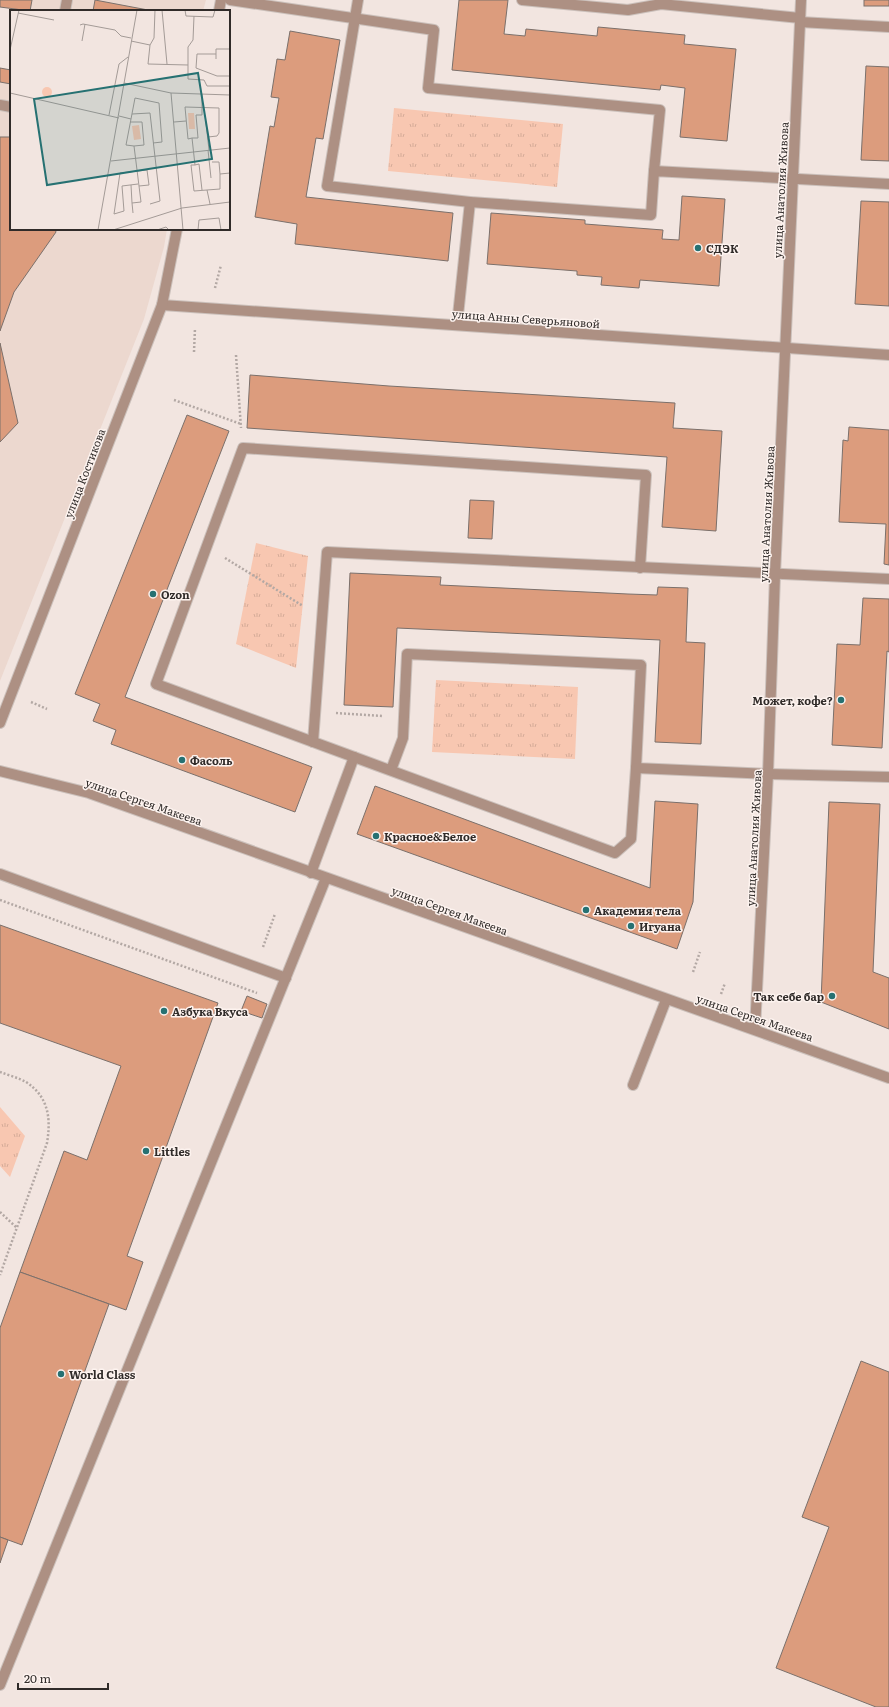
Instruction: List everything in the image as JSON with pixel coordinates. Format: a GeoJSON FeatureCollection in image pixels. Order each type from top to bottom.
{"type":"FeatureCollection","features":[{"type":"Feature","properties":{"kind":"street"},"geometry":{"type":"LineString","coordinates":[[65,10],[67,0]]}},
{"type":"Feature","properties":{"kind":"street"},"geometry":{"type":"LineString","coordinates":[[219,10],[221,0]]}},
{"type":"Feature","properties":{"kind":"street"},"geometry":{"type":"LineString","coordinates":[[230,0],[355,19],[434,30],[428,88],[660,110],[651,215],[470,202],[327,186],[355,19],[358,0]]}},
{"type":"Feature","properties":{"kind":"street"},"geometry":{"type":"LineString","coordinates":[[522,0],[628,10],[661,2],[800,20],[889,26]]}},
{"type":"Feature","properties":{"kind":"street","name":"улица Анатолия Живова"},"geometry":{"type":"LineString","coordinates":[[755,1029],[768,774],[775,575],[801,0]]}},
{"type":"Feature","properties":{"kind":"street"},"geometry":{"type":"LineString","coordinates":[[0,105],[10,107]]}},
{"type":"Feature","properties":{"kind":"street"},"geometry":{"type":"LineString","coordinates":[[654,170],[889,184]]}},
{"type":"Feature","properties":{"kind":"street"},"geometry":{"type":"LineString","coordinates":[[457,325],[470,202]]}},
{"type":"Feature","properties":{"kind":"street","name":"улица Костикова"},"geometry":{"type":"LineString","coordinates":[[0,723],[162,305],[177,230]]}},
{"type":"Feature","properties":{"kind":"street","name":"улица Анны Северьяновой"},"geometry":{"type":"LineString","coordinates":[[162,305],[889,354]]}},
{"type":"Feature","properties":{"kind":"street"},"geometry":{"type":"LineString","coordinates":[[391,770],[403,738],[407,654],[641,665],[631,839],[615,853],[156,684],[243,448],[646,475],[640,568]]}},
{"type":"Feature","properties":{"kind":"street"},"geometry":{"type":"LineString","coordinates":[[313,742],[327,552],[775,575],[889,579]]}},
{"type":"Feature","properties":{"kind":"street"},"geometry":{"type":"LineString","coordinates":[[311,873],[354,757]]}},
{"type":"Feature","properties":{"kind":"street"},"geometry":{"type":"LineString","coordinates":[[636,768],[768,774],[889,777]]}},
{"type":"Feature","properties":{"kind":"street","name":"улица Сергея Макеева"},"geometry":{"type":"LineString","coordinates":[[0,771],[89,793],[666,1000],[755,1029],[889,1078]]}},
{"type":"Feature","properties":{"kind":"street"},"geometry":{"type":"LineString","coordinates":[[0,874],[286,978]]}},
{"type":"Feature","properties":{"kind":"street"},"geometry":{"type":"LineString","coordinates":[[0,1685],[326,878]]}},
{"type":"Feature","properties":{"kind":"street"},"geometry":{"type":"LineString","coordinates":[[633,1085],[666,1000]]}},
{"type":"Feature","properties":{"kind":"path"},"geometry":{"type":"LineString","coordinates":[[214,291],[221,265]]}},
{"type":"Feature","properties":{"kind":"path"},"geometry":{"type":"LineString","coordinates":[[194,352],[195,326]]}},
{"type":"Feature","properties":{"kind":"path"},"geometry":{"type":"LineString","coordinates":[[236,354],[243,448]]}},
{"type":"Feature","properties":{"kind":"path"},"geometry":{"type":"LineString","coordinates":[[174,400],[241,424]]}},
{"type":"Feature","properties":{"kind":"path"},"geometry":{"type":"LineString","coordinates":[[206,546],[322,618]]}},
{"type":"Feature","properties":{"kind":"path"},"geometry":{"type":"LineString","coordinates":[[316,711],[404,718]]}},
{"type":"Feature","properties":{"kind":"path"},"geometry":{"type":"LineString","coordinates":[[0,900],[277,1000]]}},
{"type":"Feature","properties":{"kind":"path"},"geometry":{"type":"LineString","coordinates":[[693,972],[700,952]]}},
{"type":"Feature","properties":{"kind":"path"},"geometry":{"type":"LineString","coordinates":[[721,994],[725,983]]}},
{"type":"Feature","properties":{"kind":"path"},"geometry":{"type":"LineString","coordinates":[[0,1072],[26,1082],[36,1091],[43,1099],[48,1111],[50,1126],[48,1143],[0,1275]]}},
{"type":"Feature","properties":{"kind":"path"},"geometry":{"type":"LineString","coordinates":[[0,1212],[17,1228]]}},
{"type":"Feature","properties":{"kind":"shaded area"},"geometry":{"type":"Polygon","coordinates":[[[32,0],[206,0],[203,10],[30,10],[32,0]]]}},
{"type":"Feature","properties":{"kind":"shaded area"},"geometry":{"type":"Polygon","coordinates":[[[0,82],[10,84],[10,230],[167,230],[164,247],[144,319],[0,681],[0,82]]]}},
{"type":"Feature","properties":{"kind":"green space"},"geometry":{"type":"Polygon","coordinates":[[[394,108],[563,124],[557,187],[388,171],[394,108]]]}},
{"type":"Feature","properties":{"kind":"green space"},"geometry":{"type":"Polygon","coordinates":[[[256,543],[308,556],[296,668],[236,644],[256,543]]]}},
{"type":"Feature","properties":{"kind":"green space"},"geometry":{"type":"Polygon","coordinates":[[[436,680],[578,687],[575,759],[432,752],[436,680]]]}},
{"type":"Feature","properties":{"kind":"green space"},"geometry":{"type":"Polygon","coordinates":[[[0,1107],[25,1136],[10,1177],[0,1166],[0,1107]]]}},
{"type":"Feature","properties":{"kind":"building"},"geometry":{"type":"Polygon","coordinates":[[[0,0],[32,0],[30,10],[0,7],[0,0]]]}},
{"type":"Feature","properties":{"kind":"building"},"geometry":{"type":"Polygon","coordinates":[[[95,0],[148,10],[93,10],[95,0]]]}},
{"type":"Feature","properties":{"kind":"building"},"geometry":{"type":"Polygon","coordinates":[[[459,0],[508,0],[504,34],[525,36],[526,29],[597,36],[598,27],[685,35],[684,44],[736,49],[727,141],[680,137],[685,88],[661,85],[660,90],[452,70],[459,0]]]}},
{"type":"Feature","properties":{"kind":"building"},"geometry":{"type":"Polygon","coordinates":[[[864,0],[889,0],[889,6],[864,6],[864,0]]]}},
{"type":"Feature","properties":{"kind":"building"},"geometry":{"type":"Polygon","coordinates":[[[290,31],[340,40],[323,139],[316,138],[306,197],[453,213],[448,261],[295,244],[297,224],[255,217],[270,126],[274,127],[279,98],[271,97],[277,59],[285,60],[290,31]]]}},
{"type":"Feature","properties":{"kind":"building"},"geometry":{"type":"Polygon","coordinates":[[[866,66],[889,67],[889,161],[861,160],[866,66]]]}},
{"type":"Feature","properties":{"kind":"building"},"geometry":{"type":"Polygon","coordinates":[[[0,68],[10,70],[10,84],[0,82],[0,68]]]}},
{"type":"Feature","properties":{"kind":"building"},"geometry":{"type":"Polygon","coordinates":[[[0,137],[10,137],[10,230],[55,230],[56,232],[14,292],[0,331],[0,137]]]}},
{"type":"Feature","properties":{"kind":"building"},"geometry":{"type":"Polygon","coordinates":[[[682,196],[725,199],[719,286],[640,280],[639,288],[601,285],[602,277],[577,275],[577,271],[487,264],[491,213],[585,220],[585,224],[663,230],[662,239],[679,240],[682,196]]]}},
{"type":"Feature","properties":{"kind":"building"},"geometry":{"type":"Polygon","coordinates":[[[861,201],[889,202],[889,306],[855,304],[861,201]]]}},
{"type":"Feature","properties":{"kind":"building"},"geometry":{"type":"Polygon","coordinates":[[[0,343],[18,423],[0,442],[0,343]]]}},
{"type":"Feature","properties":{"kind":"building"},"geometry":{"type":"Polygon","coordinates":[[[250,375],[389,386],[675,403],[673,428],[722,431],[716,531],[662,527],[667,457],[247,428],[250,375]]]}},
{"type":"Feature","properties":{"kind":"building"},"geometry":{"type":"Polygon","coordinates":[[[187,415],[229,431],[125,697],[312,767],[295,812],[111,744],[116,730],[93,721],[100,704],[75,694],[187,415]]]}},
{"type":"Feature","properties":{"kind":"building"},"geometry":{"type":"Polygon","coordinates":[[[849,427],[889,430],[889,565],[884,564],[886,524],[839,522],[843,440],[848,441],[849,427]]]}},
{"type":"Feature","properties":{"kind":"building"},"geometry":{"type":"Polygon","coordinates":[[[470,500],[494,501],[492,539],[468,538],[470,500]]]}},
{"type":"Feature","properties":{"kind":"building"},"geometry":{"type":"Polygon","coordinates":[[[350,573],[441,577],[440,585],[628,594],[657,595],[658,587],[688,588],[686,642],[705,643],[701,744],[655,742],[660,640],[397,628],[393,707],[344,705],[350,573]]]}},
{"type":"Feature","properties":{"kind":"building"},"geometry":{"type":"Polygon","coordinates":[[[863,598],[889,599],[889,652],[887,651],[882,748],[832,745],[837,644],[860,645],[863,598]]]}},
{"type":"Feature","properties":{"kind":"building"},"geometry":{"type":"Polygon","coordinates":[[[375,786],[650,888],[655,801],[698,804],[693,902],[677,949],[357,834],[375,786]]]}},
{"type":"Feature","properties":{"kind":"building"},"geometry":{"type":"Polygon","coordinates":[[[829,802],[880,804],[873,972],[889,978],[889,1029],[821,1002],[829,802]]]}},
{"type":"Feature","properties":{"kind":"building"},"geometry":{"type":"Polygon","coordinates":[[[0,925],[218,1003],[127,1256],[143,1262],[126,1310],[20,1272],[64,1151],[87,1160],[121,1066],[0,1023],[0,925]]]}},
{"type":"Feature","properties":{"kind":"building"},"geometry":{"type":"Polygon","coordinates":[[[247,996],[267,1004],[262,1018],[241,1011],[247,996]]]}},
{"type":"Feature","properties":{"kind":"building"},"geometry":{"type":"Polygon","coordinates":[[[20,1272],[109,1304],[22,1545],[0,1537],[0,1328],[20,1272]]]}},
{"type":"Feature","properties":{"kind":"building"},"geometry":{"type":"Polygon","coordinates":[[[861,1361],[889,1372],[889,1707],[876,1707],[776,1668],[829,1527],[802,1517],[861,1361]]]}},
{"type":"Feature","properties":{"kind":"building"},"geometry":{"type":"Polygon","coordinates":[[[0,1537],[8,1540],[0,1563],[0,1537]]]}},
{"type":"Feature","properties":{"kind":"place","name":"СДЭК"},"geometry":{"type":"Point","coordinates":[698,248]}},
{"type":"Feature","properties":{"kind":"place","name":"Ozon"},"geometry":{"type":"Point","coordinates":[153,594]}},
{"type":"Feature","properties":{"kind":"place","name":"Может, кофе?"},"geometry":{"type":"Point","coordinates":[841,700]}},
{"type":"Feature","properties":{"kind":"place","name":"Фасоль"},"geometry":{"type":"Point","coordinates":[182,760]}},
{"type":"Feature","properties":{"kind":"place","name":"Красное&Белое"},"geometry":{"type":"Point","coordinates":[376,836]}},
{"type":"Feature","properties":{"kind":"place","name":"Академия тела"},"geometry":{"type":"Point","coordinates":[586,910]}},
{"type":"Feature","properties":{"kind":"place","name":"Игуана"},"geometry":{"type":"Point","coordinates":[631,926]}},
{"type":"Feature","properties":{"kind":"place","name":"Так себе бар"},"geometry":{"type":"Point","coordinates":[832,996]}},
{"type":"Feature","properties":{"kind":"place","name":"Азбука Вкуса"},"geometry":{"type":"Point","coordinates":[164,1011]}},
{"type":"Feature","properties":{"kind":"place","name":"Littles"},"geometry":{"type":"Point","coordinates":[146,1151]}},
{"type":"Feature","properties":{"kind":"place","name":"World Class"},"geometry":{"type":"Point","coordinates":[61,1374]}}]}
